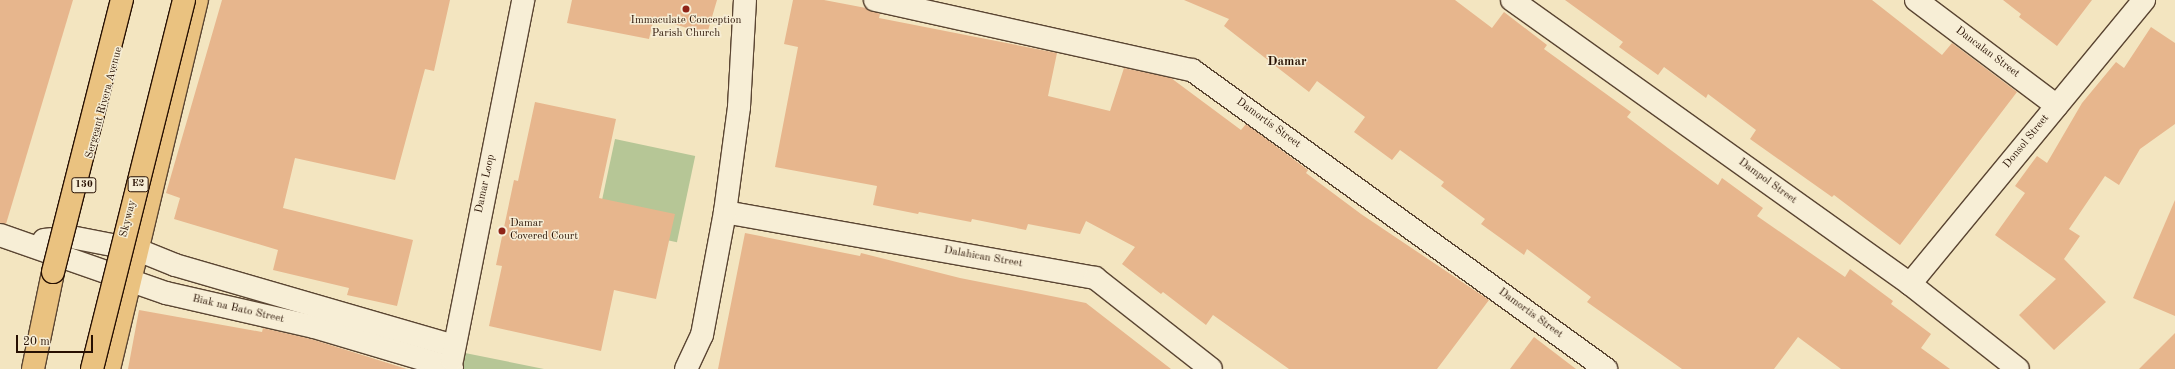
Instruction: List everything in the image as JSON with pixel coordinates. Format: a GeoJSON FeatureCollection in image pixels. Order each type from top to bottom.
{"type":"FeatureCollection","features":[{"type":"Feature","properties":{"kind":"main road"},"geometry":{"type":"LineString","coordinates":[[33,369],[53,272],[122,0]]}},
{"type":"Feature","properties":{"kind":"main road","name":"Sergeant Rivera Avenue"},"geometry":{"type":"LineString","coordinates":[[36,369],[132,0]]}},
{"type":"Feature","properties":{"kind":"main road","name":"Skyway"},"geometry":{"type":"LineString","coordinates":[[92,369],[184,0]]}},
{"type":"Feature","properties":{"kind":"main road"},"geometry":{"type":"LineString","coordinates":[[109,369],[197,0]]}},
{"type":"Feature","properties":{"kind":"street","name":"Damar Loop"},"geometry":{"type":"LineString","coordinates":[[451,368],[453,346],[523,0]]}},
{"type":"Feature","properties":{"kind":"street"},"geometry":{"type":"LineString","coordinates":[[686,369],[702,335],[726,212],[739,107],[745,0]]}},
{"type":"Feature","properties":{"kind":"street","name":"Damortis Street"},"geometry":{"type":"LineString","coordinates":[[875,0],[1192,70],[1606,369]]}},
{"type":"Feature","properties":{"kind":"street","name":"Dampol Street"},"geometry":{"type":"LineString","coordinates":[[1512,0],[1910,284],[2018,369]]}},
{"type":"Feature","properties":{"kind":"street","name":"Dancalan Street"},"geometry":{"type":"LineString","coordinates":[[1916,0],[2057,106]]}},
{"type":"Feature","properties":{"kind":"street","name":"Donsol Street"},"geometry":{"type":"LineString","coordinates":[[1910,284],[2144,0]]}},
{"type":"Feature","properties":{"kind":"street","name":"Dalahican Street"},"geometry":{"type":"LineString","coordinates":[[726,212],[1095,278],[1211,369]]}},
{"type":"Feature","properties":{"kind":"street","name":"Biak na Bato Street"},"geometry":{"type":"LineString","coordinates":[[0,235],[27,243],[65,259],[166,293],[314,327],[451,368]]}},
{"type":"Feature","properties":{"kind":"street","name":"Biak na Bato Street"},"geometry":{"type":"LineString","coordinates":[[27,243],[71,237],[138,250],[175,265],[453,346]]}},
{"type":"Feature","properties":{"kind":"green space"},"geometry":{"type":"Polygon","coordinates":[[[615,139],[695,156],[677,242],[597,225],[615,139]]]}},
{"type":"Feature","properties":{"kind":"green space"},"geometry":{"type":"Polygon","coordinates":[[[465,353],[544,369],[462,369],[465,353]]]}},
{"type":"Feature","properties":{"kind":"building"},"geometry":{"type":"Polygon","coordinates":[[[0,0],[73,0],[6,224],[0,223],[0,0]]]}},
{"type":"Feature","properties":{"kind":"building"},"geometry":{"type":"Polygon","coordinates":[[[222,0],[450,0],[434,71],[425,69],[395,180],[295,158],[283,208],[413,240],[397,306],[347,295],[349,288],[273,270],[278,250],[174,219],[180,198],[166,193],[222,0]]]}},
{"type":"Feature","properties":{"kind":"building"},"geometry":{"type":"Polygon","coordinates":[[[572,0],[717,0],[707,34],[654,18],[649,39],[567,23],[572,0]]]}},
{"type":"Feature","properties":{"kind":"building"},"geometry":{"type":"Polygon","coordinates":[[[793,0],[824,0],[866,8],[880,14],[879,18],[1057,53],[1048,96],[1110,111],[1124,68],[1171,78],[1241,130],[1246,124],[1308,170],[1306,173],[1361,214],[1489,300],[1437,369],[1289,369],[1213,315],[1206,325],[1163,292],[1161,294],[1122,264],[1135,247],[1086,221],[1080,234],[1028,224],[1026,230],[972,219],[971,222],[919,212],[918,214],[873,205],[877,186],[775,167],[798,47],[784,44],[793,0]]]}},
{"type":"Feature","properties":{"kind":"building"},"geometry":{"type":"Polygon","coordinates":[[[1184,0],[1455,0],[1492,28],[1504,12],[1547,45],[1544,49],[1631,112],[1627,117],[1718,185],[1722,178],[1763,208],[1757,216],[1845,277],[1850,269],[1893,301],[1891,304],[1931,334],[1921,348],[1950,369],[1841,369],[1798,337],[1774,369],[1682,369],[1587,302],[1591,297],[1527,249],[1524,255],[1481,224],[1485,219],[1441,186],[1444,182],[1400,150],[1392,160],[1354,132],[1365,117],[1317,81],[1309,92],[1224,26],[1229,19],[1184,0]]]}},
{"type":"Feature","properties":{"kind":"building"},"geometry":{"type":"Polygon","coordinates":[[[1565,0],[1872,0],[1942,55],[1952,43],[2017,92],[1900,245],[1834,195],[1832,197],[1750,139],[1756,130],[1708,94],[1706,98],[1664,67],[1658,75],[1619,47],[1623,42],[1565,0]]]}},
{"type":"Feature","properties":{"kind":"building"},"geometry":{"type":"Polygon","coordinates":[[[2003,0],[2092,0],[2057,46],[2019,17],[2021,14],[2003,0]]]}},
{"type":"Feature","properties":{"kind":"building"},"geometry":{"type":"Polygon","coordinates":[[[2151,27],[2175,43],[2175,124],[2140,149],[2119,185],[2105,176],[2069,229],[2080,236],[2064,259],[2106,302],[2054,350],[2019,315],[2056,279],[1995,235],[2025,193],[2015,186],[2037,156],[2047,163],[2082,103],[2116,62],[2124,68],[2151,27]]]}},
{"type":"Feature","properties":{"kind":"building"},"geometry":{"type":"Polygon","coordinates":[[[535,102],[616,119],[599,198],[675,214],[656,299],[614,290],[601,351],[489,326],[502,266],[496,265],[514,180],[518,181],[535,102]]]}},
{"type":"Feature","properties":{"kind":"building"},"geometry":{"type":"Polygon","coordinates":[[[2175,200],[2175,316],[2133,298],[2175,200]]]}},
{"type":"Feature","properties":{"kind":"building"},"geometry":{"type":"Polygon","coordinates":[[[745,233],[860,256],[861,253],[960,278],[1086,303],[1171,369],[718,369],[745,233]]]}},
{"type":"Feature","properties":{"kind":"building"},"geometry":{"type":"Polygon","coordinates":[[[139,310],[262,332],[263,328],[311,339],[407,369],[128,369],[139,310]]]}},
{"type":"Feature","properties":{"kind":"building"},"geometry":{"type":"Polygon","coordinates":[[[2175,333],[2175,369],[2139,369],[2175,333]]]}},
{"type":"Feature","properties":{"kind":"building"},"geometry":{"type":"Polygon","coordinates":[[[1534,337],[1576,369],[1510,369],[1534,337]]]}},
{"type":"Feature","properties":{"kind":"place","name":"Immaculate Conception Parish Church"},"geometry":{"type":"Point","coordinates":[686,9]}},
{"type":"Feature","properties":{"kind":"place","name":"Damar Covered Court"},"geometry":{"type":"Point","coordinates":[502,231]}},
{"type":"Feature","properties":{"kind":"district","name":"Damar"},"geometry":{"type":"Point","coordinates":[1287,62]}}]}
